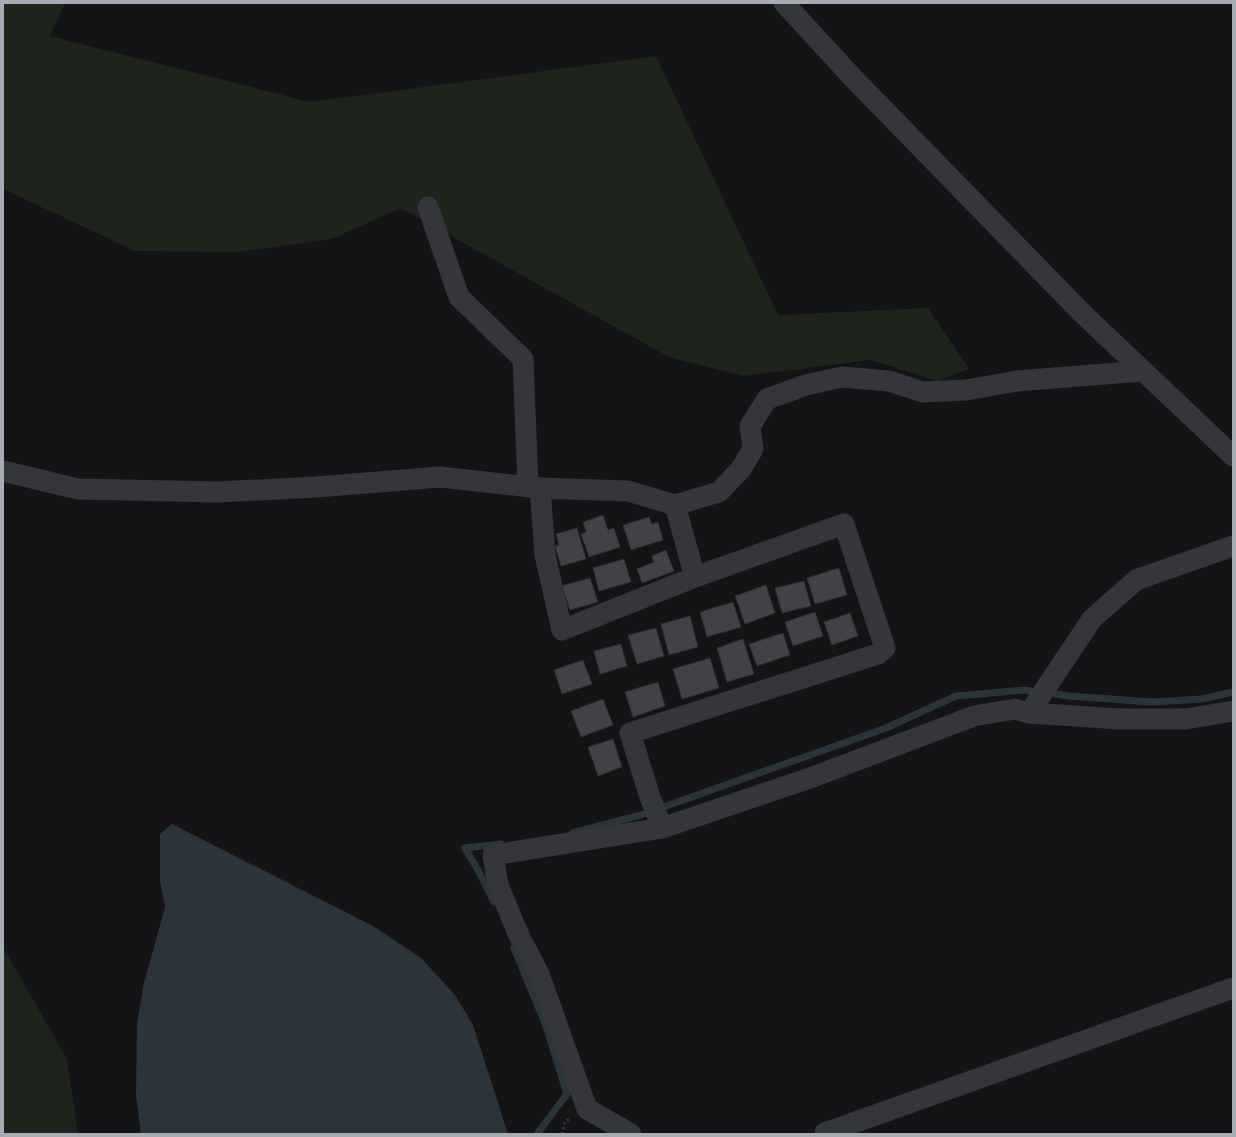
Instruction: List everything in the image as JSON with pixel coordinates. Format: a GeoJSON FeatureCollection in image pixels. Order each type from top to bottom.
{"type":"FeatureCollection","features":[{"type":"Feature","properties":{"kind":"street"},"geometry":{"type":"LineString","coordinates":[[784,3],[855,80],[1082,313],[1142,372],[1233,456]]}},
{"type":"Feature","properties":{"kind":"street"},"geometry":{"type":"LineString","coordinates":[[428,207],[459,297],[523,359],[534,487],[545,555],[562,630],[695,577],[844,524],[885,648],[878,654],[630,733],[650,797],[661,825]]}},
{"type":"Feature","properties":{"kind":"street"},"geometry":{"type":"LineString","coordinates":[[3,471],[78,489],[218,492],[316,487],[440,477],[534,487],[628,491],[676,505],[719,492],[741,469],[752,449],[750,426],[767,400],[806,385],[842,377],[889,381],[923,392],[966,390],[1017,381],[1142,372]]}},
{"type":"Feature","properties":{"kind":"street"},"geometry":{"type":"LineString","coordinates":[[676,505],[695,577]]}},
{"type":"Feature","properties":{"kind":"street"},"geometry":{"type":"LineString","coordinates":[[1031,710],[1092,619],[1136,580],[1233,546]]}},
{"type":"Feature","properties":{"kind":"street"},"geometry":{"type":"LineString","coordinates":[[631,1134],[587,1109],[539,974],[520,938],[498,885],[493,855],[661,825],[813,777],[974,716],[1015,709],[1120,719],[1186,720],[1233,711]]}},
{"type":"Feature","properties":{"kind":"street"},"geometry":{"type":"LineString","coordinates":[[825,1134],[863,1119],[1233,988]]}},
{"type":"Feature","properties":{"kind":"shaded area"},"geometry":{"type":"Polygon","coordinates":[[[3,3],[65,3],[50,36],[310,102],[656,56],[778,315],[928,308],[969,369],[937,381],[871,360],[744,376],[669,357],[401,208],[332,239],[239,252],[135,251],[3,189],[3,3]]]}},
{"type":"Feature","properties":{"kind":"shaded area"},"geometry":{"type":"Polygon","coordinates":[[[172,824],[373,926],[421,958],[455,995],[473,1025],[508,1134],[141,1134],[136,1095],[137,1023],[144,983],[165,907],[160,881],[160,834],[172,824]]]}},
{"type":"Feature","properties":{"kind":"shaded area"},"geometry":{"type":"Polygon","coordinates":[[[3,947],[67,1059],[78,1134],[3,1134],[3,947]]]}},
{"type":"Feature","properties":{"kind":"building"},"geometry":{"type":"Polygon","coordinates":[[[603,515],[608,530],[614,528],[620,547],[589,557],[581,534],[586,532],[583,522],[603,515]]]}},
{"type":"Feature","properties":{"kind":"building"},"geometry":{"type":"Polygon","coordinates":[[[649,517],[652,524],[658,522],[663,540],[631,550],[623,525],[649,517]]]}},
{"type":"Feature","properties":{"kind":"building"},"geometry":{"type":"Polygon","coordinates":[[[577,528],[586,559],[561,566],[555,546],[559,545],[556,534],[577,528]]]}},
{"type":"Feature","properties":{"kind":"building"},"geometry":{"type":"Polygon","coordinates":[[[666,550],[674,571],[642,583],[637,569],[654,562],[652,556],[666,550]]]}},
{"type":"Feature","properties":{"kind":"building"},"geometry":{"type":"Polygon","coordinates":[[[624,559],[631,582],[599,591],[593,568],[624,559]]]}},
{"type":"Feature","properties":{"kind":"building"},"geometry":{"type":"Polygon","coordinates":[[[839,568],[847,595],[815,604],[807,578],[839,568]]]}},
{"type":"Feature","properties":{"kind":"building"},"geometry":{"type":"Polygon","coordinates":[[[590,578],[598,602],[570,610],[562,586],[590,578]]]}},
{"type":"Feature","properties":{"kind":"building"},"geometry":{"type":"Polygon","coordinates":[[[804,581],[811,606],[782,613],[775,588],[804,581]]]}},
{"type":"Feature","properties":{"kind":"building"},"geometry":{"type":"Polygon","coordinates":[[[766,585],[775,613],[745,624],[735,596],[766,585]]]}},
{"type":"Feature","properties":{"kind":"building"},"geometry":{"type":"Polygon","coordinates":[[[733,602],[741,627],[707,637],[700,612],[733,602]]]}},
{"type":"Feature","properties":{"kind":"building"},"geometry":{"type":"Polygon","coordinates":[[[815,612],[823,636],[793,646],[785,622],[815,612]]]}},
{"type":"Feature","properties":{"kind":"building"},"geometry":{"type":"Polygon","coordinates":[[[850,613],[858,636],[832,645],[824,622],[850,613]]]}},
{"type":"Feature","properties":{"kind":"building"},"geometry":{"type":"Polygon","coordinates":[[[690,616],[698,647],[669,655],[661,624],[690,616]]]}},
{"type":"Feature","properties":{"kind":"building"},"geometry":{"type":"Polygon","coordinates":[[[656,628],[664,656],[637,664],[628,635],[656,628]]]}},
{"type":"Feature","properties":{"kind":"building"},"geometry":{"type":"Polygon","coordinates":[[[783,633],[790,655],[757,666],[749,644],[783,633]]]}},
{"type":"Feature","properties":{"kind":"building"},"geometry":{"type":"Polygon","coordinates":[[[743,639],[754,674],[727,682],[717,648],[743,639]]]}},
{"type":"Feature","properties":{"kind":"building"},"geometry":{"type":"Polygon","coordinates":[[[621,644],[627,666],[600,674],[594,651],[621,644]]]}},
{"type":"Feature","properties":{"kind":"building"},"geometry":{"type":"Polygon","coordinates":[[[710,658],[719,688],[682,699],[673,669],[710,658]]]}},
{"type":"Feature","properties":{"kind":"building"},"geometry":{"type":"Polygon","coordinates":[[[583,660],[592,684],[562,694],[554,670],[583,660]]]}},
{"type":"Feature","properties":{"kind":"building"},"geometry":{"type":"Polygon","coordinates":[[[658,682],[665,706],[633,717],[625,692],[658,682]]]}},
{"type":"Feature","properties":{"kind":"building"},"geometry":{"type":"Polygon","coordinates":[[[603,699],[613,725],[581,737],[571,711],[603,699]]]}},
{"type":"Feature","properties":{"kind":"building"},"geometry":{"type":"Polygon","coordinates":[[[613,739],[622,767],[598,776],[588,747],[613,739]]]}},
{"type":"Feature","properties":{"kind":"waterway"},"geometry":{"type":"LineString","coordinates":[[572,833],[641,815],[886,728],[956,696],[1024,690],[1069,696],[1152,702],[1202,699],[1233,692]]}},
{"type":"Feature","properties":{"kind":"waterway"},"geometry":{"type":"LineString","coordinates":[[494,902],[465,848],[501,844]]}},
{"type":"Feature","properties":{"kind":"waterway"},"geometry":{"type":"LineString","coordinates":[[514,948],[546,1026],[567,1094],[537,1134]]}}]}
